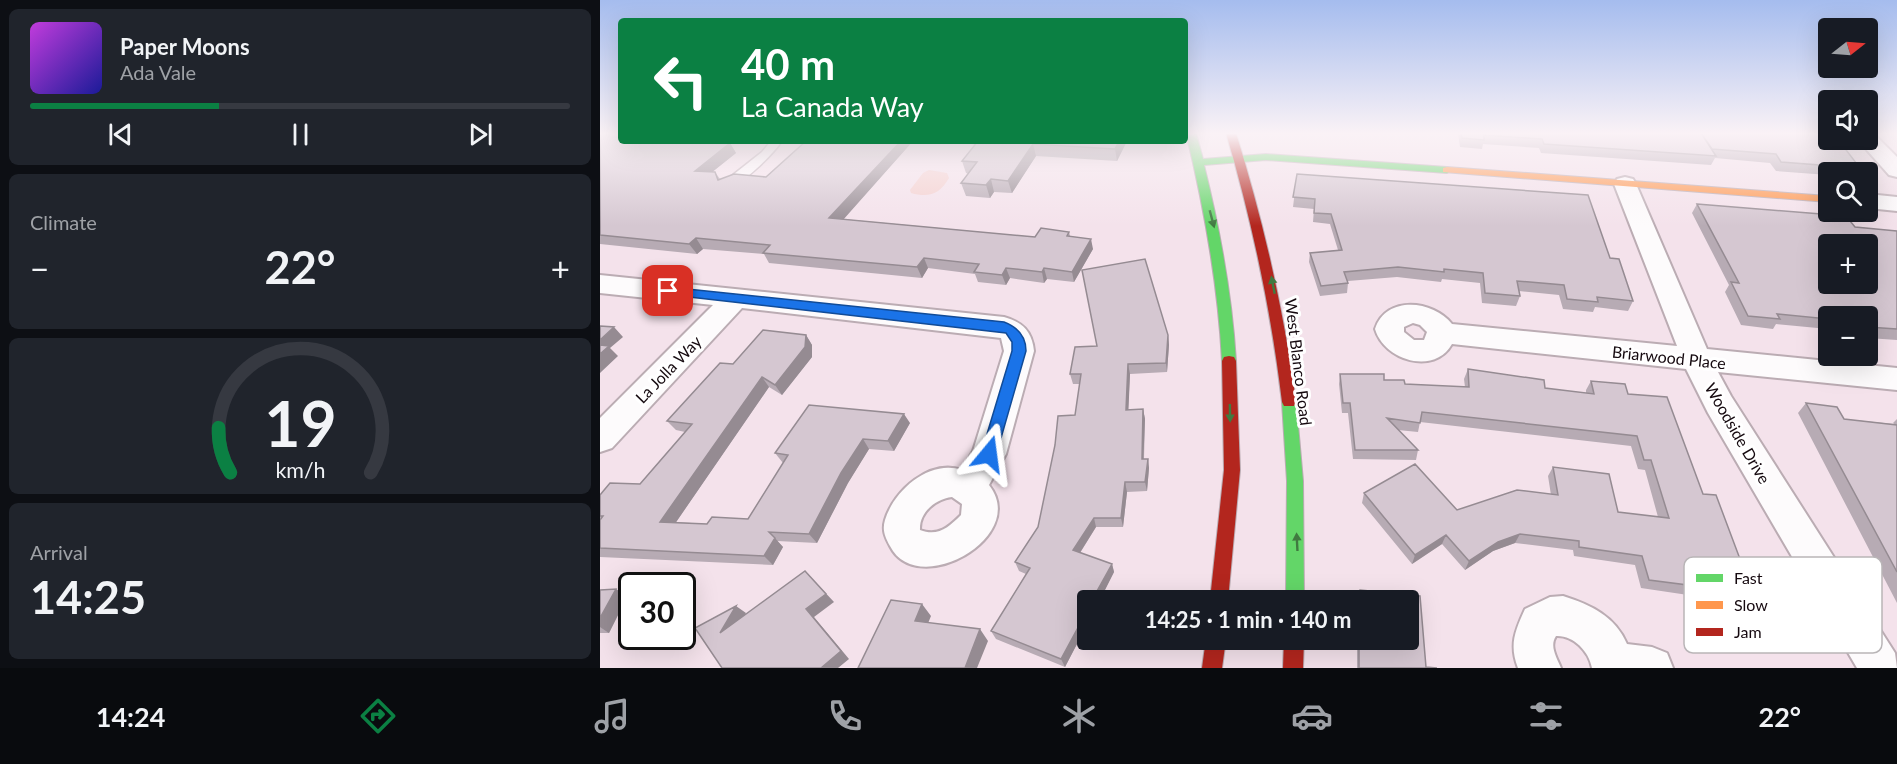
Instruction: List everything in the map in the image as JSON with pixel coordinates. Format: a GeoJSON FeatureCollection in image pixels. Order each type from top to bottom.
{"type":"FeatureCollection","features":[{"type":"Feature","properties":{"kind":"main road"},"geometry":{"type":"LineString","coordinates":[[1197,164],[1216,236],[1228,334],[1232,470],[1220,590]]}},
{"type":"Feature","properties":{"kind":"main road","name":"West Blanco Road"},"geometry":{"type":"LineString","coordinates":[[1241,164],[1265,249],[1283,335],[1290,405],[1297,555],[1295,590]]}},
{"type":"Feature","properties":{"kind":"main road"},"geometry":{"type":"LineString","coordinates":[[1365,164],[1818,198]]}},
{"type":"Feature","properties":{"kind":"main road"},"geometry":{"type":"LineString","coordinates":[[1212,668],[1214,650]]}},
{"type":"Feature","properties":{"kind":"main road"},"geometry":{"type":"LineString","coordinates":[[1293,668],[1294,650]]}},
{"type":"Feature","properties":{"kind":"street","name":"Woodside Drive"},"geometry":{"type":"LineString","coordinates":[[1625,183],[1697,360],[1719,404],[1811,557]]}},
{"type":"Feature","properties":{"kind":"street"},"geometry":{"type":"LineString","coordinates":[[1878,202],[1897,204]]}},
{"type":"Feature","properties":{"kind":"street"},"geometry":{"type":"LineString","coordinates":[[600,284],[1004,327],[1011,330],[1019,342],[1019,351],[989,454],[970,488]]}},
{"type":"Feature","properties":{"kind":"street","name":"La Jolla Way"},"geometry":{"type":"LineString","coordinates":[[600,439],[735,299]]}},
{"type":"Feature","properties":{"kind":"street","name":"Briarwood Place"},"geometry":{"type":"LineString","coordinates":[[1441,333],[1897,379]]}},
{"type":"Feature","properties":{"kind":"street"},"geometry":{"type":"LineString","coordinates":[[1540,668],[1533,651],[1532,639],[1535,629],[1542,621],[1552,616],[1577,619],[1590,626],[1609,650],[1613,665],[1652,668]]}},
{"type":"Feature","properties":{"kind":"street","name":"Woodside Drive"},"geometry":{"type":"LineString","coordinates":[[1871,653],[1880,668]]}},
{"type":"Feature","properties":{"kind":"lane"},"geometry":{"type":"LineString","coordinates":[[728,185],[753,164]]}},
{"type":"Feature","properties":{"kind":"shaded area"},"geometry":{"type":"Polygon","coordinates":[[[929,170],[947,173],[949,178],[942,188],[929,195],[911,193],[910,190],[923,173],[929,170]]]}},
{"type":"Feature","properties":{"kind":"building"},"geometry":{"type":"Polygon","coordinates":[[[600,164],[704,164],[695,171],[715,172],[718,180],[734,174],[766,177],[780,164],[879,164],[829,218],[1035,237],[1041,228],[1069,232],[1067,236],[1091,239],[1072,272],[1044,268],[1042,272],[1006,268],[1002,275],[974,272],[979,264],[924,258],[917,267],[763,253],[770,245],[696,238],[689,244],[600,235],[600,164]]]}},
{"type":"Feature","properties":{"kind":"building"},"geometry":{"type":"Polygon","coordinates":[[[975,164],[1019,164],[1008,181],[991,179],[986,185],[961,183],[975,164]]]}},
{"type":"Feature","properties":{"kind":"building"},"geometry":{"type":"Polygon","coordinates":[[[1297,174],[1588,195],[1610,258],[1619,259],[1633,301],[1597,297],[1598,302],[1567,299],[1564,285],[1517,281],[1520,296],[1485,293],[1483,273],[1444,269],[1444,272],[1398,267],[1344,272],[1348,283],[1321,286],[1310,253],[1342,250],[1331,214],[1314,213],[1315,199],[1293,197],[1297,174]]]}},
{"type":"Feature","properties":{"kind":"building"},"geometry":{"type":"Polygon","coordinates":[[[1697,204],[1818,214],[1818,222],[1851,222],[1855,227],[1897,231],[1897,329],[1878,328],[1878,306],[1818,306],[1818,318],[1777,314],[1780,319],[1748,316],[1731,282],[1739,283],[1697,204]]]}},
{"type":"Feature","properties":{"kind":"building"},"geometry":{"type":"Polygon","coordinates":[[[1145,259],[1168,335],[1166,363],[1128,364],[1126,410],[1143,409],[1142,459],[1148,459],[1145,482],[1125,482],[1121,518],[1094,518],[1073,550],[1112,564],[1098,590],[1077,590],[1077,629],[1061,659],[991,631],[1030,568],[1015,562],[1038,527],[1055,445],[1058,416],[1075,415],[1081,374],[1070,374],[1075,347],[1097,346],[1082,270],[1145,259]]]}},
{"type":"Feature","properties":{"kind":"building"},"geometry":{"type":"Polygon","coordinates":[[[600,326],[614,327],[600,340],[600,326]]]}},
{"type":"Feature","properties":{"kind":"building"},"geometry":{"type":"Polygon","coordinates":[[[763,330],[806,335],[805,347],[775,385],[762,377],[660,522],[707,524],[712,517],[748,519],[788,455],[775,453],[809,405],[904,414],[888,441],[863,439],[841,473],[809,534],[769,532],[775,538],[764,556],[600,548],[600,520],[603,516],[600,516],[600,495],[610,483],[640,484],[692,424],[667,421],[720,363],[733,364],[763,330]]]}},
{"type":"Feature","properties":{"kind":"building"},"geometry":{"type":"Polygon","coordinates":[[[600,345],[609,346],[600,354],[600,345]]]}},
{"type":"Feature","properties":{"kind":"building"},"geometry":{"type":"Polygon","coordinates":[[[1468,369],[1544,380],[1545,388],[1594,394],[1591,381],[1625,384],[1628,394],[1667,397],[1703,494],[1716,495],[1739,557],[1684,557],[1684,584],[1649,580],[1642,556],[1579,547],[1579,541],[1520,534],[1498,542],[1469,561],[1446,535],[1415,555],[1364,493],[1415,464],[1457,510],[1517,490],[1558,495],[1553,467],[1609,474],[1618,512],[1669,518],[1651,460],[1644,460],[1637,436],[1422,412],[1420,423],[1387,418],[1418,450],[1355,450],[1350,403],[1343,403],[1340,374],[1384,374],[1384,380],[1404,380],[1405,384],[1469,387],[1468,369]]]}},
{"type":"Feature","properties":{"kind":"building"},"geometry":{"type":"Polygon","coordinates":[[[1806,403],[1837,407],[1844,419],[1897,425],[1897,572],[1806,403]]]}},
{"type":"Feature","properties":{"kind":"building"},"geometry":{"type":"Polygon","coordinates":[[[805,571],[826,594],[806,609],[841,651],[821,668],[722,668],[696,627],[736,606],[720,633],[805,571]]]}},
{"type":"Feature","properties":{"kind":"building"},"geometry":{"type":"Polygon","coordinates":[[[616,589],[600,618],[600,590],[616,589]]]}},
{"type":"Feature","properties":{"kind":"building"},"geometry":{"type":"Polygon","coordinates":[[[1420,596],[1426,667],[1437,668],[1359,668],[1359,650],[1419,650],[1420,596]]]}},
{"type":"Feature","properties":{"kind":"building"},"geometry":{"type":"Polygon","coordinates":[[[891,600],[922,604],[915,621],[980,629],[965,668],[858,668],[891,600]]]}},
{"type":"Feature","properties":{"kind":"traffic: fast"},"geometry":{"type":"LineString","coordinates":[[1199,164],[1221,274],[1229,361]]}},
{"type":"Feature","properties":{"kind":"traffic: fast"},"geometry":{"type":"LineString","coordinates":[[1366,164],[1447,170]]}},
{"type":"Feature","properties":{"kind":"traffic: fast"},"geometry":{"type":"LineString","coordinates":[[1289,402],[1295,481],[1295,590]]}},
{"type":"Feature","properties":{"kind":"traffic: slow"},"geometry":{"type":"LineString","coordinates":[[1447,170],[1818,198]]}},
{"type":"Feature","properties":{"kind":"traffic: jam"},"geometry":{"type":"LineString","coordinates":[[1240,164],[1267,266],[1280,334],[1289,402]]}},
{"type":"Feature","properties":{"kind":"traffic: jam"},"geometry":{"type":"LineString","coordinates":[[1220,590],[1232,470],[1229,361]]}},
{"type":"Feature","properties":{"kind":"traffic: jam"},"geometry":{"type":"LineString","coordinates":[[1212,668],[1214,650]]}},
{"type":"Feature","properties":{"kind":"traffic: jam"},"geometry":{"type":"LineString","coordinates":[[1293,668],[1294,650]]}},
{"type":"Feature","properties":{"kind":"route"},"geometry":{"type":"LineString","coordinates":[[668,291],[1004,327],[1011,330],[1017,335],[1019,351],[989,454]]}}]}
